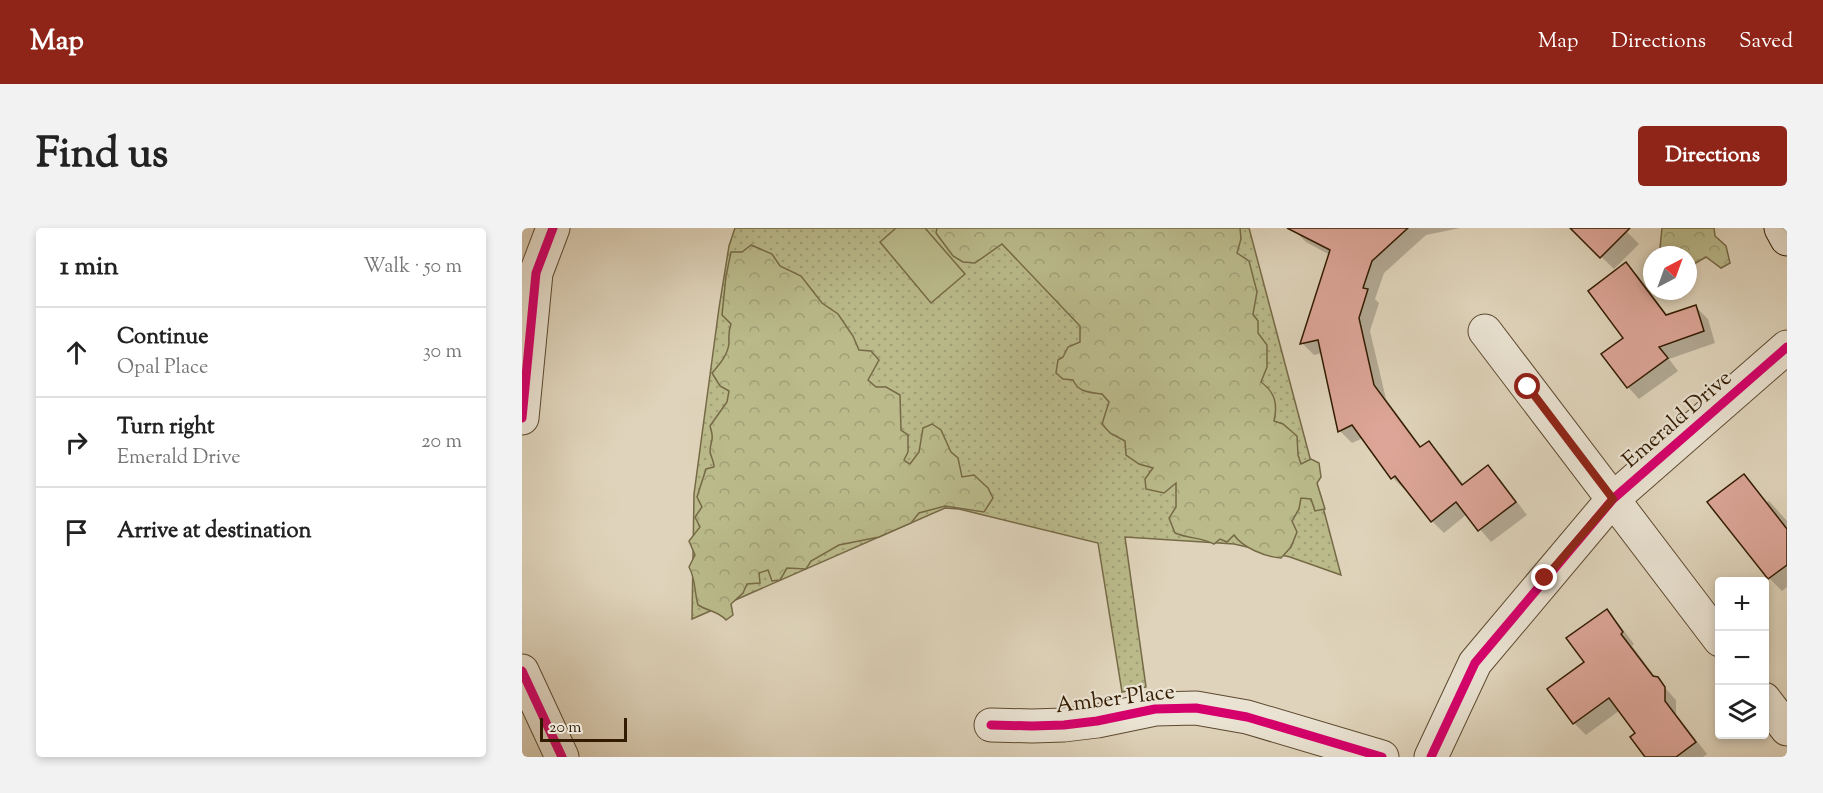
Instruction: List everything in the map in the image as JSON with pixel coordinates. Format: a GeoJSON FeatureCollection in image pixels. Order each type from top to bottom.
{"type":"FeatureCollection","features":[{"type":"Feature","properties":{"kind":"street"},"geometry":{"type":"LineString","coordinates":[[522,418],[529,270],[553,228]]}},
{"type":"Feature","properties":{"kind":"street"},"geometry":{"type":"LineString","coordinates":[[1781,228],[1787,239]]}},
{"type":"Feature","properties":{"kind":"street"},"geometry":{"type":"LineString","coordinates":[[1485,331],[1715,635]]}},
{"type":"Feature","properties":{"kind":"street","name":"Emerald Drive"},"geometry":{"type":"LineString","coordinates":[[1431,757],[1475,663],[1613,499],[1787,347]]}},
{"type":"Feature","properties":{"kind":"street"},"geometry":{"type":"LineString","coordinates":[[522,671],[562,757]]}},
{"type":"Feature","properties":{"kind":"street"},"geometry":{"type":"LineString","coordinates":[[1769,706],[1787,729]]}},
{"type":"Feature","properties":{"kind":"street","name":"Amber Place"},"geometry":{"type":"LineString","coordinates":[[991,725],[1064,724],[1097,721],[1155,709],[1196,708],[1247,717],[1382,757]]}},
{"type":"Feature","properties":{"kind":"green space"},"geometry":{"type":"Polygon","coordinates":[[[735,228],[1249,228],[1341,575],[1290,557],[1234,544],[1125,537],[1146,687],[1122,692],[1098,543],[959,509],[945,508],[692,619],[694,494],[719,308],[729,246],[735,228]]]}},
{"type":"Feature","properties":{"kind":"green space"},"geometry":{"type":"Polygon","coordinates":[[[896,228],[925,228],[965,274],[931,303],[880,242],[896,228]]]}},
{"type":"Feature","properties":{"kind":"green space"},"geometry":{"type":"Polygon","coordinates":[[[937,228],[1240,228],[1241,239],[1237,253],[1249,261],[1257,292],[1253,314],[1258,321],[1258,333],[1267,345],[1267,367],[1261,382],[1270,390],[1274,399],[1276,409],[1274,421],[1283,424],[1297,436],[1301,464],[1311,459],[1319,463],[1321,477],[1317,483],[1325,509],[1315,511],[1311,499],[1301,498],[1299,509],[1292,521],[1297,532],[1291,547],[1281,558],[1255,551],[1234,535],[1227,542],[1220,539],[1214,544],[1175,533],[1169,518],[1176,507],[1176,483],[1164,493],[1146,489],[1145,479],[1153,468],[1139,464],[1126,455],[1125,441],[1110,433],[1102,424],[1109,402],[1102,394],[1081,390],[1073,380],[1063,379],[1056,373],[1058,360],[1063,357],[1068,347],[1080,342],[1080,326],[1002,244],[975,263],[963,262],[953,256],[936,233],[937,228]]]}},
{"type":"Feature","properties":{"kind":"green space"},"geometry":{"type":"Polygon","coordinates":[[[1662,228],[1714,228],[1715,236],[1726,246],[1730,263],[1721,268],[1706,257],[1697,262],[1697,246],[1660,246],[1662,228]]]}},
{"type":"Feature","properties":{"kind":"green space"},"geometry":{"type":"Polygon","coordinates":[[[751,245],[772,254],[780,266],[801,276],[822,303],[838,314],[853,336],[859,350],[871,351],[879,360],[868,380],[876,387],[886,387],[900,395],[901,430],[908,435],[908,452],[904,460],[910,464],[919,452],[923,428],[932,424],[941,430],[951,452],[958,458],[962,477],[974,475],[988,488],[993,498],[984,512],[945,506],[919,513],[911,523],[879,537],[839,545],[811,561],[806,569],[787,568],[780,580],[772,581],[768,570],[759,573],[760,583],[747,584],[743,593],[731,604],[733,615],[726,620],[719,614],[698,605],[693,576],[689,567],[695,555],[689,541],[700,527],[695,517],[702,507],[697,497],[706,469],[714,467],[710,452],[712,438],[710,426],[727,402],[729,391],[720,386],[712,373],[725,356],[729,343],[731,324],[722,315],[731,252],[742,252],[751,245]]]}},
{"type":"Feature","properties":{"kind":"building"},"geometry":{"type":"Polygon","coordinates":[[[1287,228],[1408,228],[1372,261],[1363,288],[1368,289],[1359,318],[1374,385],[1420,447],[1429,441],[1462,485],[1488,465],[1516,502],[1478,531],[1456,502],[1431,522],[1395,476],[1391,479],[1352,425],[1338,432],[1318,340],[1300,344],[1330,250],[1287,228]]]}},
{"type":"Feature","properties":{"kind":"building"},"geometry":{"type":"Polygon","coordinates":[[[1570,228],[1630,228],[1600,258],[1570,228]]]}},
{"type":"Feature","properties":{"kind":"building"},"geometry":{"type":"Polygon","coordinates":[[[1626,262],[1643,285],[1643,300],[1655,300],[1666,315],[1696,305],[1704,331],[1659,347],[1668,358],[1627,388],[1601,354],[1623,338],[1588,291],[1626,262]]]}},
{"type":"Feature","properties":{"kind":"building"},"geometry":{"type":"Polygon","coordinates":[[[1744,474],[1787,529],[1787,565],[1769,578],[1766,577],[1707,502],[1744,474]]]}},
{"type":"Feature","properties":{"kind":"building"},"geometry":{"type":"Polygon","coordinates":[[[1607,609],[1623,632],[1621,634],[1653,676],[1658,677],[1665,687],[1665,701],[1696,742],[1676,757],[1645,757],[1630,737],[1635,733],[1609,698],[1573,724],[1547,689],[1584,662],[1566,638],[1607,609]]]}},
{"type":"Feature","properties":{"kind":"cycle path"},"geometry":{"type":"LineString","coordinates":[[522,418],[536,273],[553,228]]}},
{"type":"Feature","properties":{"kind":"cycle path"},"geometry":{"type":"LineString","coordinates":[[1431,757],[1475,663],[1613,499],[1787,347]]}},
{"type":"Feature","properties":{"kind":"cycle path"},"geometry":{"type":"LineString","coordinates":[[522,671],[562,757]]}},
{"type":"Feature","properties":{"kind":"cycle path"},"geometry":{"type":"LineString","coordinates":[[991,725],[1064,725],[1155,709],[1196,708],[1247,717],[1382,757]]}},
{"type":"Feature","properties":{"kind":"route"},"geometry":{"type":"LineString","coordinates":[[1528,387],[1613,499],[1545,578]]}}]}
